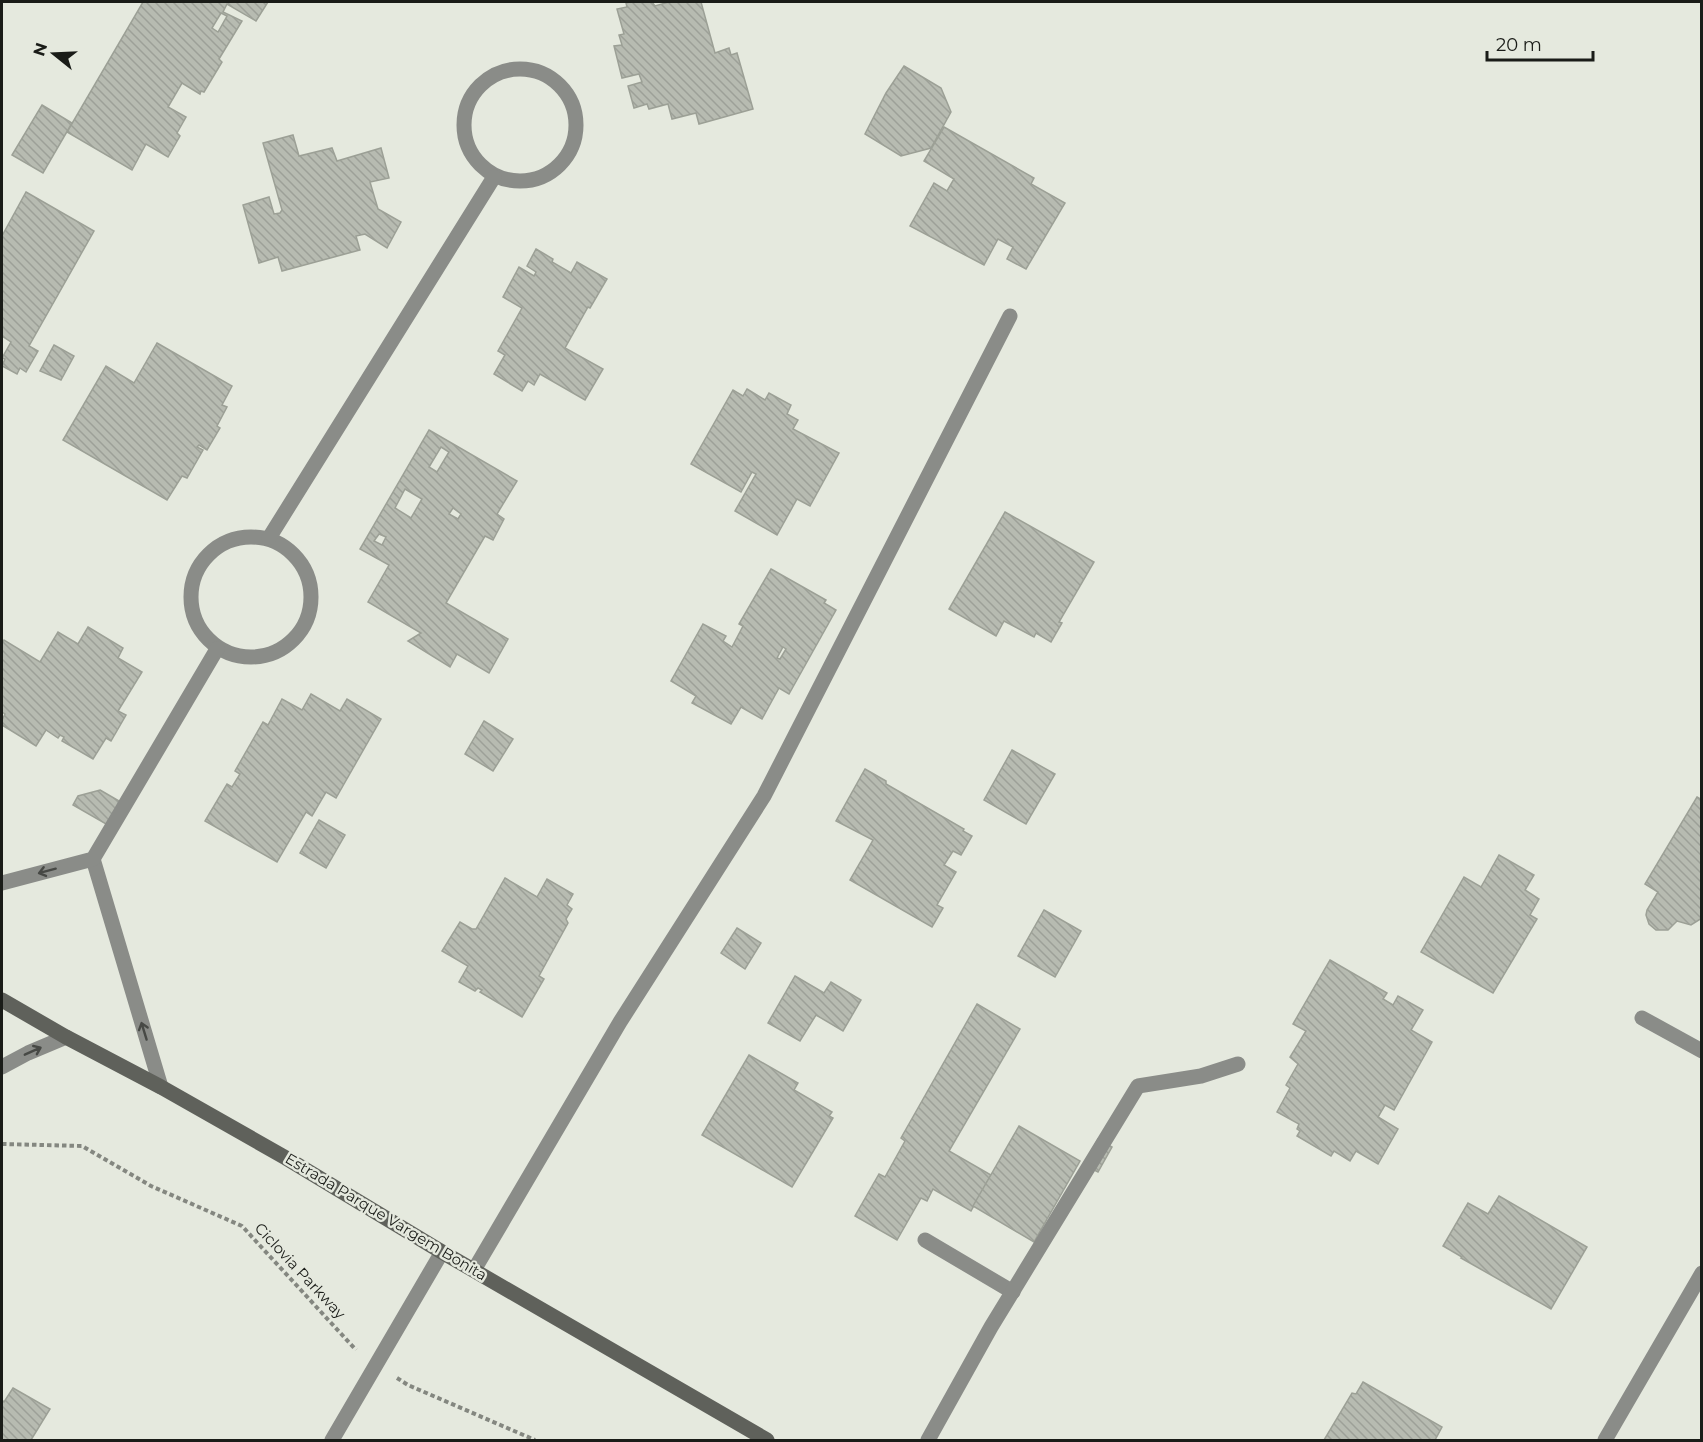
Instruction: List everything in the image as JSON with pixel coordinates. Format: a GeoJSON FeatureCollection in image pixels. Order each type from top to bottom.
{"type":"FeatureCollection","features":[{"type":"Feature","properties":{"kind":"main road","name":"Estrada Parque Vargem Bonita"},"geometry":{"type":"LineString","coordinates":[[2,1000],[286,1158],[442,1252],[767,1440]]}},
{"type":"Feature","properties":{"kind":"street"},"geometry":{"type":"LineString","coordinates":[[530,69],[559,83],[576,111],[574,144],[556,170],[525,183],[494,177],[470,155],[462,123],[472,93],[498,72],[530,69]]}},
{"type":"Feature","properties":{"kind":"street"},"geometry":{"type":"LineString","coordinates":[[269,538],[494,177]]}},
{"type":"Feature","properties":{"kind":"street"},"geometry":{"type":"LineString","coordinates":[[474,1270],[620,1022],[764,796],[1010,316]]}},
{"type":"Feature","properties":{"kind":"street"},"geometry":{"type":"LineString","coordinates":[[235,538],[269,538],[298,557],[312,589],[307,623],[284,649],[251,659],[217,649],[195,622],[191,588],[205,556],[235,538]]}},
{"type":"Feature","properties":{"kind":"street"},"geometry":{"type":"LineString","coordinates":[[2,883],[93,860],[217,649]]}},
{"type":"Feature","properties":{"kind":"street"},"geometry":{"type":"LineString","coordinates":[[93,860],[161,1087]]}},
{"type":"Feature","properties":{"kind":"street"},"geometry":{"type":"LineString","coordinates":[[1642,1018],[1701,1051]]}},
{"type":"Feature","properties":{"kind":"street"},"geometry":{"type":"LineString","coordinates":[[2,1067],[66,1037]]}},
{"type":"Feature","properties":{"kind":"street"},"geometry":{"type":"LineString","coordinates":[[928,1440],[991,1326],[1138,1086],[1201,1076],[1238,1064]]}},
{"type":"Feature","properties":{"kind":"street"},"geometry":{"type":"LineString","coordinates":[[925,1240],[1013,1292]]}},
{"type":"Feature","properties":{"kind":"street"},"geometry":{"type":"LineString","coordinates":[[332,1440],[442,1252]]}},
{"type":"Feature","properties":{"kind":"street"},"geometry":{"type":"LineString","coordinates":[[1605,1440],[1701,1274]]}},
{"type":"Feature","properties":{"kind":"path","name":"Ciclovia Parkway"},"geometry":{"type":"LineString","coordinates":[[2,1144],[82,1146],[151,1186],[242,1226],[360,1353],[377,1366],[408,1385],[535,1440]]}},
{"type":"Feature","properties":{"kind":"building"},"geometry":{"type":"Polygon","coordinates":[[[143,2],[268,2],[256,21],[227,4],[223,12],[242,21],[219,59],[222,62],[204,92],[201,91],[200,94],[182,83],[168,107],[186,117],[177,133],[180,136],[168,157],[146,144],[132,170],[67,132],[143,2]],[[221,13],[212,28],[218,32],[227,16],[221,13]]]}},
{"type":"Feature","properties":{"kind":"building"},"geometry":{"type":"Polygon","coordinates":[[[652,2],[655,6],[669,2],[701,2],[715,53],[729,48],[731,55],[737,53],[753,109],[699,124],[696,113],[672,119],[668,104],[649,109],[647,104],[634,108],[628,86],[642,82],[639,74],[622,78],[614,46],[622,45],[619,35],[624,34],[617,9],[627,7],[626,3],[652,2]]]}},
{"type":"Feature","properties":{"kind":"building"},"geometry":{"type":"Polygon","coordinates":[[[904,66],[941,88],[951,112],[931,148],[901,156],[865,134],[886,93],[904,66]]]}},
{"type":"Feature","properties":{"kind":"building"},"geometry":{"type":"Polygon","coordinates":[[[42,105],[72,123],[43,173],[12,155],[42,105]]]}},
{"type":"Feature","properties":{"kind":"building"},"geometry":{"type":"Polygon","coordinates":[[[944,127],[1034,178],[1031,184],[1065,203],[1026,269],[1007,259],[1013,247],[998,239],[984,265],[910,226],[934,183],[947,191],[954,179],[924,161],[944,127]]]}},
{"type":"Feature","properties":{"kind":"building"},"geometry":{"type":"Polygon","coordinates":[[[293,135],[299,156],[332,148],[337,161],[381,148],[389,178],[370,182],[378,209],[401,222],[387,248],[365,234],[356,236],[360,250],[282,271],[278,257],[259,263],[243,205],[269,197],[274,214],[280,213],[282,210],[263,143],[293,135]]]}},
{"type":"Feature","properties":{"kind":"building"},"geometry":{"type":"Polygon","coordinates":[[[26,192],[94,231],[29,346],[38,351],[26,372],[20,368],[17,374],[2,366],[5,359],[2,358],[11,342],[2,336],[2,236],[26,192]]]}},
{"type":"Feature","properties":{"kind":"building"},"geometry":{"type":"Polygon","coordinates":[[[536,249],[571,273],[577,262],[607,279],[565,348],[603,369],[585,400],[540,374],[534,385],[528,381],[522,391],[494,374],[505,355],[498,351],[522,308],[503,297],[519,267],[534,276],[536,272],[527,266],[536,249]]]}},
{"type":"Feature","properties":{"kind":"building"},"geometry":{"type":"Polygon","coordinates":[[[157,343],[232,386],[222,405],[227,407],[217,426],[220,428],[207,450],[199,445],[197,447],[203,450],[187,478],[182,476],[167,500],[63,440],[106,366],[134,383],[157,343]]]}},
{"type":"Feature","properties":{"kind":"building"},"geometry":{"type":"Polygon","coordinates":[[[54,345],[74,356],[61,380],[40,371],[54,345]]]}},
{"type":"Feature","properties":{"kind":"building"},"geometry":{"type":"Polygon","coordinates":[[[747,389],[765,400],[769,393],[791,405],[787,414],[798,420],[793,429],[839,453],[810,506],[797,499],[777,535],[735,511],[756,474],[752,472],[741,492],[691,464],[733,390],[743,396],[747,389]]]}},
{"type":"Feature","properties":{"kind":"building"},"geometry":{"type":"Polygon","coordinates":[[[429,430],[517,481],[497,514],[504,519],[493,540],[485,536],[446,603],[508,639],[489,673],[457,654],[450,667],[408,641],[421,633],[368,602],[389,565],[360,549],[429,430]],[[441,447],[429,467],[437,472],[449,452],[441,447]],[[405,489],[395,508],[411,518],[422,499],[405,489]],[[453,508],[449,514],[458,519],[461,514],[453,508]],[[379,534],[374,541],[382,545],[386,537],[379,534]]]}},
{"type":"Feature","properties":{"kind":"building"},"geometry":{"type":"Polygon","coordinates":[[[1005,512],[1094,562],[1059,622],[1062,623],[1051,642],[1036,633],[1034,637],[1004,621],[996,636],[949,609],[1005,512]]]}},
{"type":"Feature","properties":{"kind":"building"},"geometry":{"type":"Polygon","coordinates":[[[771,569],[826,600],[824,603],[836,610],[789,694],[779,688],[762,719],[741,707],[731,724],[692,703],[696,696],[671,681],[703,624],[726,636],[723,641],[732,647],[743,626],[739,624],[771,569]],[[783,647],[777,658],[780,659],[786,649],[783,647]]]}},
{"type":"Feature","properties":{"kind":"building"},"geometry":{"type":"Polygon","coordinates":[[[88,627],[123,648],[118,658],[142,672],[118,711],[126,715],[111,741],[106,738],[93,759],[62,741],[64,737],[60,735],[58,738],[46,730],[36,746],[2,725],[5,714],[2,712],[2,644],[4,640],[40,662],[58,632],[78,644],[88,627]]]}},
{"type":"Feature","properties":{"kind":"building"},"geometry":{"type":"Polygon","coordinates":[[[311,694],[340,711],[347,699],[381,719],[336,798],[326,792],[312,816],[306,812],[277,862],[205,821],[227,784],[232,787],[240,774],[235,771],[263,722],[268,725],[282,699],[302,710],[311,694]]]}},
{"type":"Feature","properties":{"kind":"building"},"geometry":{"type":"Polygon","coordinates":[[[484,721],[513,739],[493,771],[465,754],[484,721]]]}},
{"type":"Feature","properties":{"kind":"building"},"geometry":{"type":"Polygon","coordinates":[[[1012,750],[1055,774],[1026,824],[984,800],[1012,750]]]}},
{"type":"Feature","properties":{"kind":"building"},"geometry":{"type":"Polygon","coordinates":[[[865,769],[972,836],[961,855],[953,851],[944,865],[956,872],[937,905],[943,908],[932,927],[850,880],[873,840],[836,821],[865,769]]]}},
{"type":"Feature","properties":{"kind":"building"},"geometry":{"type":"Polygon","coordinates":[[[100,790],[126,805],[113,828],[73,805],[78,796],[100,790]]]}},
{"type":"Feature","properties":{"kind":"building"},"geometry":{"type":"Polygon","coordinates":[[[1697,797],[1702,800],[1702,918],[1691,925],[1677,921],[1668,930],[1656,930],[1649,924],[1646,915],[1658,892],[1645,884],[1697,797]]]}},
{"type":"Feature","properties":{"kind":"building"},"geometry":{"type":"Polygon","coordinates":[[[319,820],[345,835],[326,868],[300,853],[319,820]]]}},
{"type":"Feature","properties":{"kind":"building"},"geometry":{"type":"Polygon","coordinates":[[[1499,855],[1534,875],[1525,890],[1539,899],[1530,915],[1537,919],[1493,993],[1421,952],[1464,877],[1481,887],[1499,855]]]}},
{"type":"Feature","properties":{"kind":"building"},"geometry":{"type":"Polygon","coordinates":[[[505,878],[537,897],[547,879],[573,894],[567,905],[572,909],[566,919],[568,923],[539,976],[544,979],[522,1017],[480,992],[482,990],[478,988],[475,991],[459,982],[468,966],[442,951],[460,922],[476,929],[505,878]]]}},
{"type":"Feature","properties":{"kind":"building"},"geometry":{"type":"Polygon","coordinates":[[[1044,910],[1081,931],[1055,977],[1018,956],[1044,910]]]}},
{"type":"Feature","properties":{"kind":"building"},"geometry":{"type":"Polygon","coordinates":[[[737,928],[761,943],[745,969],[721,953],[737,928]]]}},
{"type":"Feature","properties":{"kind":"building"},"geometry":{"type":"Polygon","coordinates":[[[1330,960],[1387,993],[1383,999],[1393,1005],[1398,996],[1423,1010],[1411,1030],[1432,1042],[1394,1110],[1385,1105],[1378,1117],[1398,1129],[1378,1164],[1356,1151],[1350,1161],[1334,1151],[1331,1156],[1297,1136],[1300,1131],[1297,1129],[1299,1124],[1277,1112],[1290,1088],[1286,1085],[1298,1064],[1290,1057],[1306,1031],[1293,1024],[1330,960]]]}},
{"type":"Feature","properties":{"kind":"building"},"geometry":{"type":"Polygon","coordinates":[[[795,976],[824,993],[831,982],[861,1000],[843,1031],[816,1015],[800,1041],[768,1023],[795,976]]]}},
{"type":"Feature","properties":{"kind":"building"},"geometry":{"type":"Polygon","coordinates":[[[977,1004],[1020,1029],[949,1151],[991,1175],[971,1211],[933,1189],[927,1201],[921,1198],[897,1240],[855,1216],[879,1174],[885,1177],[905,1141],[901,1138],[977,1004]]]}},
{"type":"Feature","properties":{"kind":"building"},"geometry":{"type":"Polygon","coordinates":[[[749,1055],[798,1083],[794,1090],[832,1112],[829,1116],[833,1118],[792,1187],[702,1135],[749,1055]]]}},
{"type":"Feature","properties":{"kind":"building"},"geometry":{"type":"Polygon","coordinates":[[[1019,1126],[1080,1161],[1034,1242],[973,1206],[1019,1126]]]}},
{"type":"Feature","properties":{"kind":"building"},"geometry":{"type":"Polygon","coordinates":[[[1098,1139],[1112,1147],[1098,1172],[1084,1165],[1098,1139]]]}},
{"type":"Feature","properties":{"kind":"building"},"geometry":{"type":"Polygon","coordinates":[[[1499,1196],[1587,1247],[1551,1309],[1443,1246],[1468,1203],[1488,1214],[1499,1196]]]}},
{"type":"Feature","properties":{"kind":"building"},"geometry":{"type":"Polygon","coordinates":[[[1363,1382],[1442,1427],[1435,1440],[1324,1440],[1352,1393],[1356,1394],[1363,1382]]]}},
{"type":"Feature","properties":{"kind":"building"},"geometry":{"type":"Polygon","coordinates":[[[13,1388],[50,1409],[31,1440],[2,1440],[2,1400],[4,1402],[13,1388]]]}}]}
